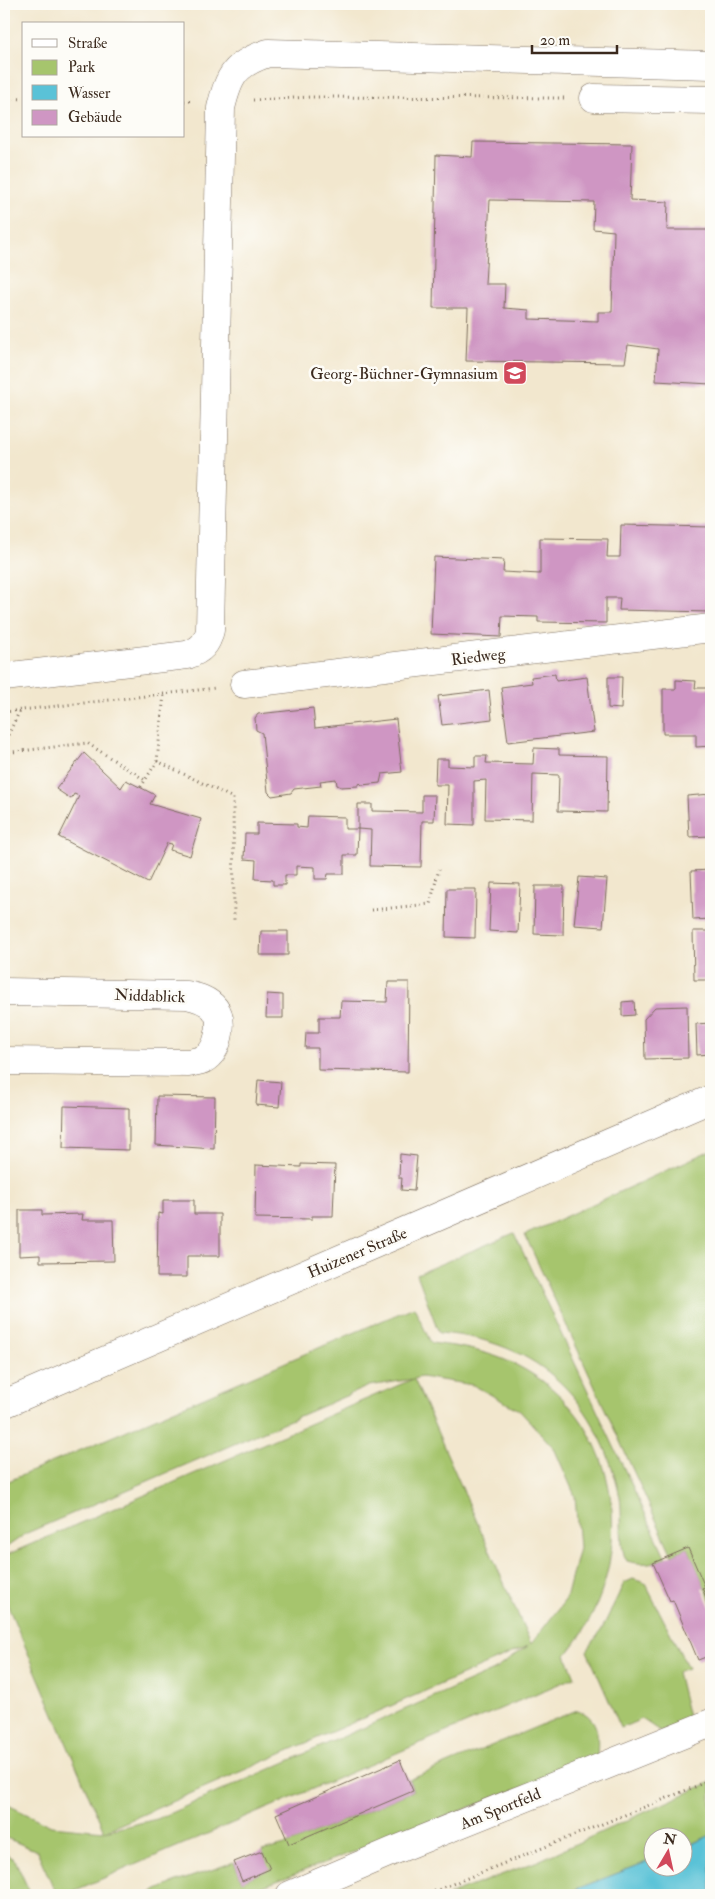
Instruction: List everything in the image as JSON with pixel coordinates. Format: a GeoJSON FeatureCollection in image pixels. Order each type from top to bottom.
{"type":"FeatureCollection","features":[{"type":"Feature","properties":{"kind":"street"},"geometry":{"type":"LineString","coordinates":[[4,677],[187,655],[204,646],[208,639],[210,630],[223,101],[225,87],[232,74],[248,60],[268,53],[711,65]]}},
{"type":"Feature","properties":{"kind":"street"},"geometry":{"type":"LineString","coordinates":[[594,98],[711,100]]}},
{"type":"Feature","properties":{"kind":"street","name":"Riedweg"},"geometry":{"type":"LineString","coordinates":[[244,684],[711,628]]}},
{"type":"Feature","properties":{"kind":"street","name":"Niddablick"},"geometry":{"type":"LineString","coordinates":[[4,992],[186,995],[199,997],[216,1010],[219,1038],[214,1050],[204,1059],[189,1063],[4,1062]]}},
{"type":"Feature","properties":{"kind":"street","name":"Huizener Straße"},"geometry":{"type":"LineString","coordinates":[[4,1404],[711,1100]]}},
{"type":"Feature","properties":{"kind":"street","name":"Am Sportfeld"},"geometry":{"type":"LineString","coordinates":[[290,1895],[393,1851],[711,1723]]}},
{"type":"Feature","properties":{"kind":"path"},"geometry":{"type":"LineString","coordinates":[[4,98],[22,99]]}},
{"type":"Feature","properties":{"kind":"path"},"geometry":{"type":"LineString","coordinates":[[223,101],[311,98],[594,98]]}},
{"type":"Feature","properties":{"kind":"path"},"geometry":{"type":"LineString","coordinates":[[4,712],[244,684]]}},
{"type":"Feature","properties":{"kind":"path"},"geometry":{"type":"LineString","coordinates":[[141,787],[157,762],[164,694]]}},
{"type":"Feature","properties":{"kind":"path"},"geometry":{"type":"LineString","coordinates":[[4,744],[20,710]]}},
{"type":"Feature","properties":{"kind":"path"},"geometry":{"type":"LineString","coordinates":[[4,753],[87,743],[145,780]]}},
{"type":"Feature","properties":{"kind":"path"},"geometry":{"type":"LineString","coordinates":[[157,762],[233,798],[234,923]]}},
{"type":"Feature","properties":{"kind":"path"},"geometry":{"type":"LineString","coordinates":[[371,910],[430,904],[439,869]]}},
{"type":"Feature","properties":{"kind":"path"},"geometry":{"type":"LineString","coordinates":[[425,1895],[697,1786],[711,1778]]}},
{"type":"Feature","properties":{"kind":"green space"},"geometry":{"type":"Polygon","coordinates":[[[711,1150],[711,1602],[688,1548],[672,1555],[525,1235],[711,1150]]]}},
{"type":"Feature","properties":{"kind":"green space"},"geometry":{"type":"Polygon","coordinates":[[[514,1233],[666,1558],[647,1563],[627,1561],[624,1555],[622,1540],[620,1498],[611,1463],[597,1432],[580,1405],[560,1382],[535,1363],[507,1348],[475,1338],[439,1333],[417,1274],[514,1233]]]}},
{"type":"Feature","properties":{"kind":"green space"},"geometry":{"type":"Polygon","coordinates":[[[414,1307],[431,1343],[471,1349],[508,1361],[532,1374],[564,1400],[588,1432],[604,1468],[612,1506],[612,1546],[604,1585],[589,1622],[566,1655],[575,1677],[64,1895],[57,1895],[37,1851],[4,1837],[4,1803],[51,1826],[104,1831],[4,1597],[4,1556],[413,1379],[369,1386],[27,1533],[4,1549],[4,1483],[414,1307]],[[421,1377],[414,1379],[531,1644],[566,1599],[579,1548],[575,1496],[554,1448],[519,1410],[473,1385],[421,1377]],[[528,1646],[105,1831],[157,1819],[494,1670],[528,1646]]]}},
{"type":"Feature","properties":{"kind":"green space"},"geometry":{"type":"Polygon","coordinates":[[[633,1579],[645,1583],[688,1668],[677,1672],[689,1721],[661,1732],[642,1719],[621,1728],[587,1651],[602,1629],[624,1583],[633,1579]]]}},
{"type":"Feature","properties":{"kind":"green space"},"geometry":{"type":"Polygon","coordinates":[[[577,1710],[585,1714],[594,1723],[597,1736],[597,1759],[240,1895],[147,1895],[171,1884],[234,1862],[242,1881],[269,1869],[262,1851],[289,1844],[413,1791],[409,1780],[577,1710]]]}},
{"type":"Feature","properties":{"kind":"green space"},"geometry":{"type":"Polygon","coordinates":[[[711,1782],[711,1835],[692,1844],[692,1826],[642,1826],[642,1864],[561,1895],[448,1895],[538,1861],[711,1782]]]}},
{"type":"Feature","properties":{"kind":"green space"},"geometry":{"type":"Polygon","coordinates":[[[4,1853],[15,1860],[31,1895],[4,1895],[4,1853]]]}},
{"type":"Feature","properties":{"kind":"water"},"geometry":{"type":"Polygon","coordinates":[[[711,1835],[711,1895],[561,1895],[642,1864],[642,1876],[692,1876],[692,1844],[711,1835]]]}},
{"type":"Feature","properties":{"kind":"building"},"geometry":{"type":"Polygon","coordinates":[[[473,142],[632,144],[630,200],[668,202],[667,230],[711,230],[711,384],[656,381],[658,349],[628,345],[625,363],[466,361],[468,308],[433,308],[436,155],[472,157],[473,142]],[[490,200],[485,284],[505,284],[504,308],[529,310],[529,319],[598,321],[598,312],[612,312],[614,231],[593,229],[594,202],[490,200]]]}},
{"type":"Feature","properties":{"kind":"building"},"geometry":{"type":"Polygon","coordinates":[[[621,525],[711,527],[711,612],[619,610],[620,598],[606,598],[606,623],[538,622],[538,617],[502,616],[501,637],[431,634],[434,557],[504,560],[503,572],[540,574],[540,538],[608,539],[607,557],[620,557],[621,525]]]}},
{"type":"Feature","properties":{"kind":"building"},"geometry":{"type":"Polygon","coordinates":[[[555,674],[556,681],[587,677],[594,732],[508,742],[501,687],[532,683],[531,677],[555,674]]]}},
{"type":"Feature","properties":{"kind":"building"},"geometry":{"type":"Polygon","coordinates":[[[608,677],[622,677],[621,709],[608,708],[608,677]]]}},
{"type":"Feature","properties":{"kind":"building"},"geometry":{"type":"Polygon","coordinates":[[[676,680],[696,681],[695,688],[711,688],[711,746],[696,747],[696,734],[663,734],[663,689],[676,689],[676,680]]]}},
{"type":"Feature","properties":{"kind":"building"},"geometry":{"type":"Polygon","coordinates":[[[489,690],[492,719],[442,725],[438,696],[489,690]]]}},
{"type":"Feature","properties":{"kind":"building"},"geometry":{"type":"Polygon","coordinates":[[[313,708],[315,728],[396,719],[402,772],[382,774],[380,783],[362,785],[360,783],[358,786],[341,787],[337,785],[336,779],[320,781],[321,786],[294,789],[291,793],[272,796],[268,792],[262,733],[256,730],[255,718],[258,714],[313,708]]]}},
{"type":"Feature","properties":{"kind":"building"},"geometry":{"type":"Polygon","coordinates":[[[534,748],[559,749],[559,755],[608,756],[607,812],[558,811],[559,775],[533,774],[532,820],[485,819],[486,780],[474,781],[474,825],[447,824],[448,785],[435,785],[436,759],[448,759],[448,766],[475,767],[475,756],[487,756],[486,763],[533,764],[534,748]]]}},
{"type":"Feature","properties":{"kind":"building"},"geometry":{"type":"Polygon","coordinates":[[[84,753],[121,788],[126,780],[155,795],[150,804],[201,819],[190,856],[170,850],[172,844],[167,843],[148,883],[59,837],[79,796],[74,794],[71,799],[56,789],[84,753]]]}},
{"type":"Feature","properties":{"kind":"building"},"geometry":{"type":"Polygon","coordinates":[[[711,794],[711,836],[689,837],[687,796],[711,794]]]}},
{"type":"Feature","properties":{"kind":"building"},"geometry":{"type":"Polygon","coordinates":[[[422,795],[435,795],[434,821],[422,821],[421,867],[370,866],[371,830],[358,829],[358,804],[372,804],[372,811],[422,812],[422,795]]]}},
{"type":"Feature","properties":{"kind":"building"},"geometry":{"type":"Polygon","coordinates":[[[308,816],[345,817],[345,829],[358,829],[357,855],[344,855],[344,874],[328,874],[327,879],[315,879],[315,867],[296,866],[296,875],[285,875],[285,885],[273,885],[273,880],[255,879],[256,860],[244,859],[245,834],[257,834],[257,823],[297,824],[297,827],[307,828],[308,816]]]}},
{"type":"Feature","properties":{"kind":"building"},"geometry":{"type":"Polygon","coordinates":[[[711,870],[711,919],[693,920],[691,871],[711,870]]]}},
{"type":"Feature","properties":{"kind":"building"},"geometry":{"type":"Polygon","coordinates":[[[579,877],[607,879],[603,927],[574,925],[579,877]]]}},
{"type":"Feature","properties":{"kind":"building"},"geometry":{"type":"Polygon","coordinates":[[[491,883],[520,884],[518,933],[489,931],[491,883]]]}},
{"type":"Feature","properties":{"kind":"building"},"geometry":{"type":"Polygon","coordinates":[[[535,886],[564,886],[563,935],[534,934],[535,886]]]}},
{"type":"Feature","properties":{"kind":"building"},"geometry":{"type":"Polygon","coordinates":[[[447,889],[476,889],[475,938],[446,937],[447,889]]]}},
{"type":"Feature","properties":{"kind":"building"},"geometry":{"type":"Polygon","coordinates":[[[261,931],[288,931],[288,955],[260,955],[261,931]]]}},
{"type":"Feature","properties":{"kind":"building"},"geometry":{"type":"Polygon","coordinates":[[[693,931],[711,931],[711,980],[694,980],[693,931]]]}},
{"type":"Feature","properties":{"kind":"building"},"geometry":{"type":"Polygon","coordinates":[[[388,982],[409,982],[408,1072],[318,1070],[318,1048],[305,1048],[306,1033],[319,1033],[319,1017],[340,1017],[341,1001],[387,1002],[388,982]]]}},
{"type":"Feature","properties":{"kind":"building"},"geometry":{"type":"Polygon","coordinates":[[[267,994],[283,995],[283,1018],[266,1018],[267,994]]]}},
{"type":"Feature","properties":{"kind":"building"},"geometry":{"type":"Polygon","coordinates":[[[634,1001],[635,1015],[622,1016],[622,1002],[634,1001]]]}},
{"type":"Feature","properties":{"kind":"building"},"geometry":{"type":"Polygon","coordinates":[[[687,1006],[688,1058],[645,1059],[644,1019],[655,1007],[687,1006]]]}},
{"type":"Feature","properties":{"kind":"building"},"geometry":{"type":"Polygon","coordinates":[[[710,1023],[710,1054],[697,1055],[696,1024],[710,1023]]]}},
{"type":"Feature","properties":{"kind":"building"},"geometry":{"type":"Polygon","coordinates":[[[258,1080],[281,1082],[279,1107],[256,1105],[258,1080]]]}},
{"type":"Feature","properties":{"kind":"building"},"geometry":{"type":"Polygon","coordinates":[[[157,1096],[215,1097],[214,1149],[156,1145],[157,1096]]]}},
{"type":"Feature","properties":{"kind":"building"},"geometry":{"type":"Polygon","coordinates":[[[64,1106],[129,1108],[129,1150],[63,1148],[64,1106]]]}},
{"type":"Feature","properties":{"kind":"building"},"geometry":{"type":"Polygon","coordinates":[[[400,1154],[417,1156],[414,1191],[401,1190],[402,1178],[399,1178],[400,1154]]]}},
{"type":"Feature","properties":{"kind":"building"},"geometry":{"type":"Polygon","coordinates":[[[301,1164],[335,1165],[333,1216],[312,1216],[312,1219],[255,1218],[256,1165],[301,1167],[301,1164]]]}},
{"type":"Feature","properties":{"kind":"building"},"geometry":{"type":"Polygon","coordinates":[[[163,1200],[194,1200],[194,1214],[220,1214],[220,1256],[187,1256],[187,1277],[157,1277],[158,1213],[163,1214],[163,1200]]]}},
{"type":"Feature","properties":{"kind":"building"},"geometry":{"type":"Polygon","coordinates":[[[19,1210],[42,1210],[42,1215],[83,1214],[82,1220],[113,1220],[114,1261],[40,1262],[40,1255],[19,1256],[19,1210]]]}},
{"type":"Feature","properties":{"kind":"building"},"geometry":{"type":"Polygon","coordinates":[[[688,1548],[705,1587],[702,1588],[711,1609],[711,1655],[698,1660],[673,1600],[670,1601],[653,1563],[688,1548]]]}},
{"type":"Feature","properties":{"kind":"building"},"geometry":{"type":"Polygon","coordinates":[[[400,1760],[413,1791],[289,1844],[276,1814],[400,1760]]]}},
{"type":"Feature","properties":{"kind":"building"},"geometry":{"type":"Polygon","coordinates":[[[262,1851],[270,1869],[242,1881],[234,1862],[262,1851]]]}},
{"type":"Feature","properties":{"kind":"place","name":"Georg-Büchner-Gymnasium"},"geometry":{"type":"Point","coordinates":[515,373]}}]}
